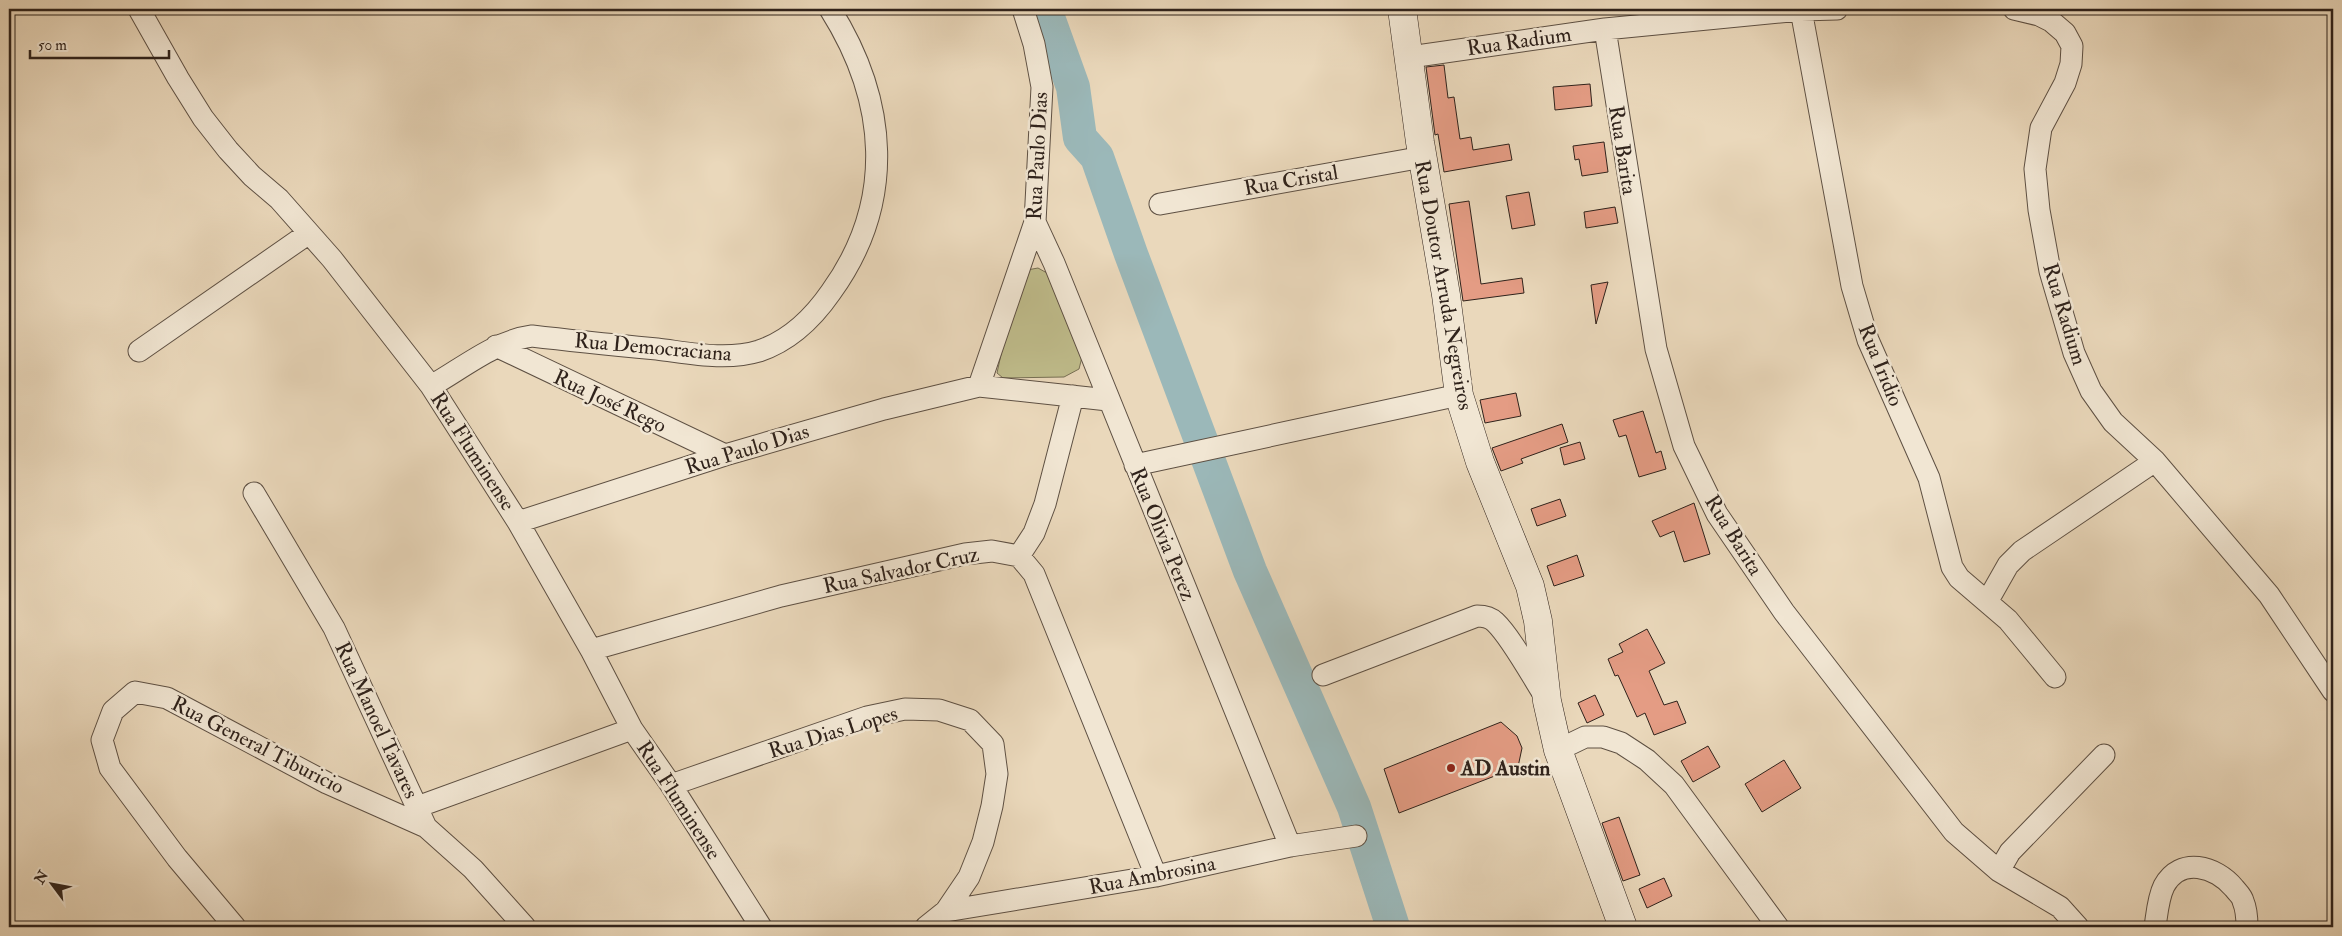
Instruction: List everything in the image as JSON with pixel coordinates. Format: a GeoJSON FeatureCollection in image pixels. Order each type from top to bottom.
{"type":"FeatureCollection","features":[{"type":"Feature","properties":{"kind":"street","name":"Rua Fluminense"},"geometry":{"type":"LineString","coordinates":[[139,9],[203,118],[252,176],[279,199],[309,233],[431,386],[518,522],[591,650],[632,730],[671,785],[761,927]]}},
{"type":"Feature","properties":{"kind":"street","name":"Rua Democraciana"},"geometry":{"type":"LineString","coordinates":[[431,386],[496,346],[517,338],[532,336],[722,356],[757,351],[784,340],[818,310],[846,271],[868,225],[877,176],[875,123],[864,75],[843,29],[830,9]]}},
{"type":"Feature","properties":{"kind":"street","name":"Rua Paulo Dias"},"geometry":{"type":"LineString","coordinates":[[979,386],[1035,222],[1042,87],[1034,44],[1023,9]]}},
{"type":"Feature","properties":{"kind":"street","name":"Rua Doutor Arruda Negreiros"},"geometry":{"type":"LineString","coordinates":[[1402,9],[1423,157],[1446,295],[1459,395],[1480,462],[1530,586],[1538,621],[1547,701],[1558,750],[1624,927]]}},
{"type":"Feature","properties":{"kind":"street","name":"Rua Radium"},"geometry":{"type":"LineString","coordinates":[[1410,57],[1604,29],[1801,10],[1837,9]]}},
{"type":"Feature","properties":{"kind":"street","name":"Rua Radium"},"geometry":{"type":"LineString","coordinates":[[2014,9],[2039,15],[2051,21],[2065,32],[2072,46],[2071,64],[2065,83],[2041,128],[2035,168],[2039,210],[2050,271],[2074,353],[2091,391],[2113,422],[2155,461],[2269,595],[2333,692]]}},
{"type":"Feature","properties":{"kind":"street","name":"Rua Iridio"},"geometry":{"type":"LineString","coordinates":[[1801,10],[1852,286],[1868,340],[1929,478],[1952,566],[1959,578],[2008,620],[2055,677]]}},
{"type":"Feature","properties":{"kind":"street","name":"Rua Barita"},"geometry":{"type":"LineString","coordinates":[[1604,29],[1656,349],[1684,446],[1718,514],[1784,612],[1935,810],[1954,832],[1999,871],[2060,907],[2078,927]]}},
{"type":"Feature","properties":{"kind":"street","name":"Rua Cristal"},"geometry":{"type":"LineString","coordinates":[[1160,204],[1423,157]]}},
{"type":"Feature","properties":{"kind":"street","name":"Rua Olivia Perez"},"geometry":{"type":"LineString","coordinates":[[1035,222],[1054,263],[1134,465],[1290,846]]}},
{"type":"Feature","properties":{"kind":"street"},"geometry":{"type":"LineString","coordinates":[[139,351],[309,233]]}},
{"type":"Feature","properties":{"kind":"street","name":"Rua José Rego"},"geometry":{"type":"LineString","coordinates":[[496,346],[725,455]]}},
{"type":"Feature","properties":{"kind":"street","name":"Rua Paulo Dias"},"geometry":{"type":"LineString","coordinates":[[518,522],[725,455],[884,409],[979,386],[1108,400]]}},
{"type":"Feature","properties":{"kind":"street"},"geometry":{"type":"LineString","coordinates":[[1134,465],[1459,395]]}},
{"type":"Feature","properties":{"kind":"street"},"geometry":{"type":"LineString","coordinates":[[1073,396],[1045,504],[1034,533],[1018,556],[1034,574],[1156,876]]}},
{"type":"Feature","properties":{"kind":"street"},"geometry":{"type":"LineString","coordinates":[[1987,602],[2008,565],[2022,551],[2155,461]]}},
{"type":"Feature","properties":{"kind":"street","name":"Rua Manoel Tavares"},"geometry":{"type":"LineString","coordinates":[[254,493],[334,628],[426,827],[473,869],[525,927]]}},
{"type":"Feature","properties":{"kind":"street","name":"Rua Salvador Cruz"},"geometry":{"type":"LineString","coordinates":[[591,650],[781,596],[956,556],[992,551],[1018,556]]}},
{"type":"Feature","properties":{"kind":"street"},"geometry":{"type":"LineString","coordinates":[[1323,675],[1477,616],[1486,616],[1495,622],[1505,635],[1547,701]]}},
{"type":"Feature","properties":{"kind":"street","name":"Rua General Tiburicio"},"geometry":{"type":"LineString","coordinates":[[235,927],[177,858],[110,768],[102,740],[112,711],[135,692],[167,698],[327,783],[426,827]]}},
{"type":"Feature","properties":{"kind":"street","name":"Rua Dias Lopes"},"geometry":{"type":"LineString","coordinates":[[671,785],[867,717],[906,709],[939,710],[970,720],[993,744],[997,774],[992,806],[983,842],[969,877],[946,911],[926,927]]}},
{"type":"Feature","properties":{"kind":"street"},"geometry":{"type":"LineString","coordinates":[[417,807],[632,730]]}},
{"type":"Feature","properties":{"kind":"street"},"geometry":{"type":"LineString","coordinates":[[1558,750],[1585,737],[1603,737],[1621,744],[1647,760],[1674,785],[1778,927]]}},
{"type":"Feature","properties":{"kind":"street"},"geometry":{"type":"LineString","coordinates":[[1999,871],[2010,852],[2104,755]]}},
{"type":"Feature","properties":{"kind":"street","name":"Rua Ambrosina"},"geometry":{"type":"LineString","coordinates":[[946,911],[1156,876],[1290,846],[1356,836]]}},
{"type":"Feature","properties":{"kind":"street"},"geometry":{"type":"LineString","coordinates":[[2155,927],[2164,886],[2176,871],[2193,866],[2207,868],[2229,882],[2243,899],[2247,927]]}},
{"type":"Feature","properties":{"kind":"shaded area"},"geometry":{"type":"Polygon","coordinates":[[[1038,268],[1047,273],[1082,357],[1079,369],[1064,377],[1003,378],[997,373],[1017,280],[1027,270],[1038,268]]]}},
{"type":"Feature","properties":{"kind":"building"},"geometry":{"type":"Polygon","coordinates":[[[1444,65],[1448,98],[1454,97],[1460,139],[1471,137],[1473,150],[1509,144],[1512,160],[1444,172],[1438,134],[1435,135],[1426,67],[1444,65]]]}},
{"type":"Feature","properties":{"kind":"building"},"geometry":{"type":"Polygon","coordinates":[[[1590,84],[1592,106],[1555,110],[1553,87],[1590,84]]]}},
{"type":"Feature","properties":{"kind":"building"},"geometry":{"type":"Polygon","coordinates":[[[1604,142],[1608,172],[1582,176],[1579,159],[1575,160],[1573,146],[1604,142]]]}},
{"type":"Feature","properties":{"kind":"building"},"geometry":{"type":"Polygon","coordinates":[[[1529,192],[1535,225],[1512,229],[1506,196],[1529,192]]]}},
{"type":"Feature","properties":{"kind":"building"},"geometry":{"type":"Polygon","coordinates":[[[1469,201],[1481,284],[1522,278],[1524,293],[1463,301],[1449,204],[1469,201]]]}},
{"type":"Feature","properties":{"kind":"building"},"geometry":{"type":"Polygon","coordinates":[[[1615,207],[1618,223],[1586,228],[1584,212],[1615,207]]]}},
{"type":"Feature","properties":{"kind":"building"},"geometry":{"type":"Polygon","coordinates":[[[1608,282],[1596,324],[1591,285],[1608,282]]]}},
{"type":"Feature","properties":{"kind":"building"},"geometry":{"type":"Polygon","coordinates":[[[1516,393],[1521,416],[1485,423],[1480,400],[1516,393]]]}},
{"type":"Feature","properties":{"kind":"building"},"geometry":{"type":"Polygon","coordinates":[[[1643,411],[1656,453],[1661,451],[1666,469],[1639,477],[1626,435],[1619,437],[1613,420],[1643,411]]]}},
{"type":"Feature","properties":{"kind":"building"},"geometry":{"type":"Polygon","coordinates":[[[1562,424],[1568,442],[1521,459],[1523,463],[1501,471],[1492,448],[1562,424]]]}},
{"type":"Feature","properties":{"kind":"building"},"geometry":{"type":"Polygon","coordinates":[[[1580,442],[1585,459],[1564,465],[1560,448],[1580,442]]]}},
{"type":"Feature","properties":{"kind":"building"},"geometry":{"type":"Polygon","coordinates":[[[1560,499],[1566,516],[1537,526],[1531,509],[1560,499]]]}},
{"type":"Feature","properties":{"kind":"building"},"geometry":{"type":"Polygon","coordinates":[[[1694,503],[1710,554],[1684,562],[1674,531],[1660,537],[1652,521],[1694,503]]]}},
{"type":"Feature","properties":{"kind":"building"},"geometry":{"type":"Polygon","coordinates":[[[1577,555],[1584,576],[1554,586],[1547,566],[1577,555]]]}},
{"type":"Feature","properties":{"kind":"building"},"geometry":{"type":"Polygon","coordinates":[[[1647,629],[1665,663],[1649,671],[1664,705],[1677,701],[1686,723],[1654,735],[1645,713],[1637,717],[1618,675],[1615,676],[1608,659],[1623,652],[1619,644],[1647,629]]]}},
{"type":"Feature","properties":{"kind":"building"},"geometry":{"type":"Polygon","coordinates":[[[1595,695],[1604,715],[1587,723],[1578,703],[1595,695]]]}},
{"type":"Feature","properties":{"kind":"building","name":"AD Austin"},"geometry":{"type":"Polygon","coordinates":[[[1501,722],[1517,736],[1522,748],[1518,767],[1399,813],[1384,769],[1501,722]]]}},
{"type":"Feature","properties":{"kind":"building"},"geometry":{"type":"Polygon","coordinates":[[[1708,746],[1720,767],[1693,782],[1681,761],[1708,746]]]}},
{"type":"Feature","properties":{"kind":"building"},"geometry":{"type":"Polygon","coordinates":[[[1784,760],[1801,788],[1762,812],[1745,784],[1784,760]]]}},
{"type":"Feature","properties":{"kind":"building"},"geometry":{"type":"Polygon","coordinates":[[[1619,817],[1640,875],[1623,881],[1602,823],[1619,817]]]}},
{"type":"Feature","properties":{"kind":"building"},"geometry":{"type":"Polygon","coordinates":[[[1664,878],[1672,896],[1647,908],[1639,889],[1664,878]]]}},
{"type":"Feature","properties":{"kind":"waterway"},"geometry":{"type":"LineString","coordinates":[[1045,9],[1073,87],[1080,138],[1097,157],[1131,254],[1250,571],[1354,807],[1393,927]]}},
{"type":"Feature","properties":{"kind":"place","name":"AD Austin"},"geometry":{"type":"Point","coordinates":[1451,768]}}]}
